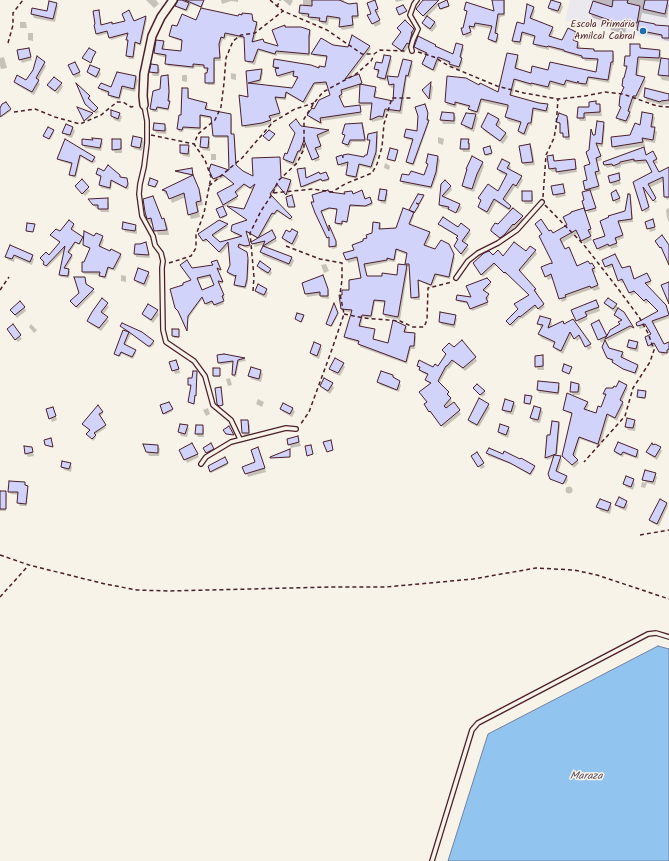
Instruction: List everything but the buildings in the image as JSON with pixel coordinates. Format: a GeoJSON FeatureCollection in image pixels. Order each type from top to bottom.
{"type":"FeatureCollection","features":[{"type":"Feature","properties":{"kind":"street"},"geometry":{"type":"LineString","coordinates":[[144,105],[144,74],[152,36],[161,17],[173,0]]}},
{"type":"Feature","properties":{"kind":"lane"},"geometry":{"type":"LineString","coordinates":[[412,51],[411,47],[418,29],[410,15],[417,0]]}},
{"type":"Feature","properties":{"kind":"lane"},"geometry":{"type":"LineString","coordinates":[[144,105],[147,121],[147,134],[144,166],[140,184],[140,207],[145,224],[153,236],[155,244],[161,253],[163,265],[163,330],[166,342],[194,361],[205,376],[213,405],[231,420],[240,439]]}},
{"type":"Feature","properties":{"kind":"lane"},"geometry":{"type":"LineString","coordinates":[[456,278],[468,261],[478,253],[498,243],[518,230],[542,202]]}},
{"type":"Feature","properties":{"kind":"lane"},"geometry":{"type":"LineString","coordinates":[[202,464],[206,458],[230,442],[286,428],[296,429]]}},
{"type":"Feature","properties":{"kind":"lane"},"geometry":{"type":"LineString","coordinates":[[432,861],[472,730],[478,723],[648,634],[656,633],[669,637]]}},
{"type":"Feature","properties":{"kind":"path"},"geometry":{"type":"LineString","coordinates":[[8,43],[14,25],[13,13],[23,0]]}},
{"type":"Feature","properties":{"kind":"path"},"geometry":{"type":"LineString","coordinates":[[270,0],[283,11],[327,30],[362,54],[374,54]]}},
{"type":"Feature","properties":{"kind":"path"},"geometry":{"type":"LineString","coordinates":[[277,7],[280,0]]}},
{"type":"Feature","properties":{"kind":"path"},"geometry":{"type":"LineString","coordinates":[[194,144],[198,134],[215,120],[220,107],[226,58],[233,42],[241,34],[255,33],[283,11]]}},
{"type":"Feature","properties":{"kind":"path"},"geometry":{"type":"LineString","coordinates":[[253,291],[254,277],[250,233],[278,182],[297,163],[304,149],[304,119],[323,92],[356,74],[371,61],[374,54],[380,50],[412,51],[431,56],[449,66],[497,86],[524,93],[558,98],[585,96],[605,92],[623,94],[657,106],[669,107]]}},
{"type":"Feature","properties":{"kind":"path"},"geometry":{"type":"LineString","coordinates":[[273,193],[313,189],[332,192],[345,184],[372,173],[377,164],[382,147],[384,124],[392,98],[412,98]]}},
{"type":"Feature","properties":{"kind":"path"},"geometry":{"type":"LineString","coordinates":[[558,98],[556,127],[545,162],[542,202],[584,245],[616,286],[639,317],[648,333],[654,350],[650,362],[633,388],[625,416],[584,462]]}},
{"type":"Feature","properties":{"kind":"path"},"geometry":{"type":"LineString","coordinates":[[14,112],[36,109],[55,117],[80,124],[101,115],[116,102],[122,102],[131,107],[144,105]]}},
{"type":"Feature","properties":{"kind":"path"},"geometry":{"type":"LineString","coordinates":[[209,186],[242,158],[273,122],[295,109],[314,103]]}},
{"type":"Feature","properties":{"kind":"path"},"geometry":{"type":"LineString","coordinates":[[147,134],[194,144],[205,160],[211,177],[204,213],[196,235],[196,248],[191,256],[163,265]]}},
{"type":"Feature","properties":{"kind":"path"},"geometry":{"type":"LineString","coordinates":[[286,246],[320,259],[342,263],[340,294],[344,314],[332,352],[309,412],[296,429]]}},
{"type":"Feature","properties":{"kind":"path"},"geometry":{"type":"LineString","coordinates":[[0,290],[9,277]]}},
{"type":"Feature","properties":{"kind":"path"},"geometry":{"type":"LineString","coordinates":[[344,314],[364,318],[400,321],[413,327],[424,327],[427,320],[428,288],[452,283],[456,278]]}},
{"type":"Feature","properties":{"kind":"path"},"geometry":{"type":"LineString","coordinates":[[640,535],[669,530]]}},
{"type":"Feature","properties":{"kind":"path"},"geometry":{"type":"LineString","coordinates":[[0,555],[28,565],[105,584],[137,590],[169,592],[386,587],[473,579],[536,568],[574,570],[597,574],[669,599]]}},
{"type":"Feature","properties":{"kind":"path"},"geometry":{"type":"LineString","coordinates":[[0,597],[28,565]]}},
{"type":"Feature","properties":{"kind":"shaded area","name":"Escola Primária Amilcal Cabral"},"geometry":{"type":"Polygon","coordinates":[[[570,0],[669,0],[669,42],[565,21],[570,0]]]}},
{"type":"Feature","properties":{"kind":"water","name":"Maraza"},"geometry":{"type":"Polygon","coordinates":[[[658,646],[669,649],[669,861],[448,861],[488,734],[658,646]]]}},
{"type":"Feature","properties":{"kind":"place","name":"Escola Primária Amilcal Cabral"},"geometry":{"type":"Point","coordinates":[643,31]}}]}
